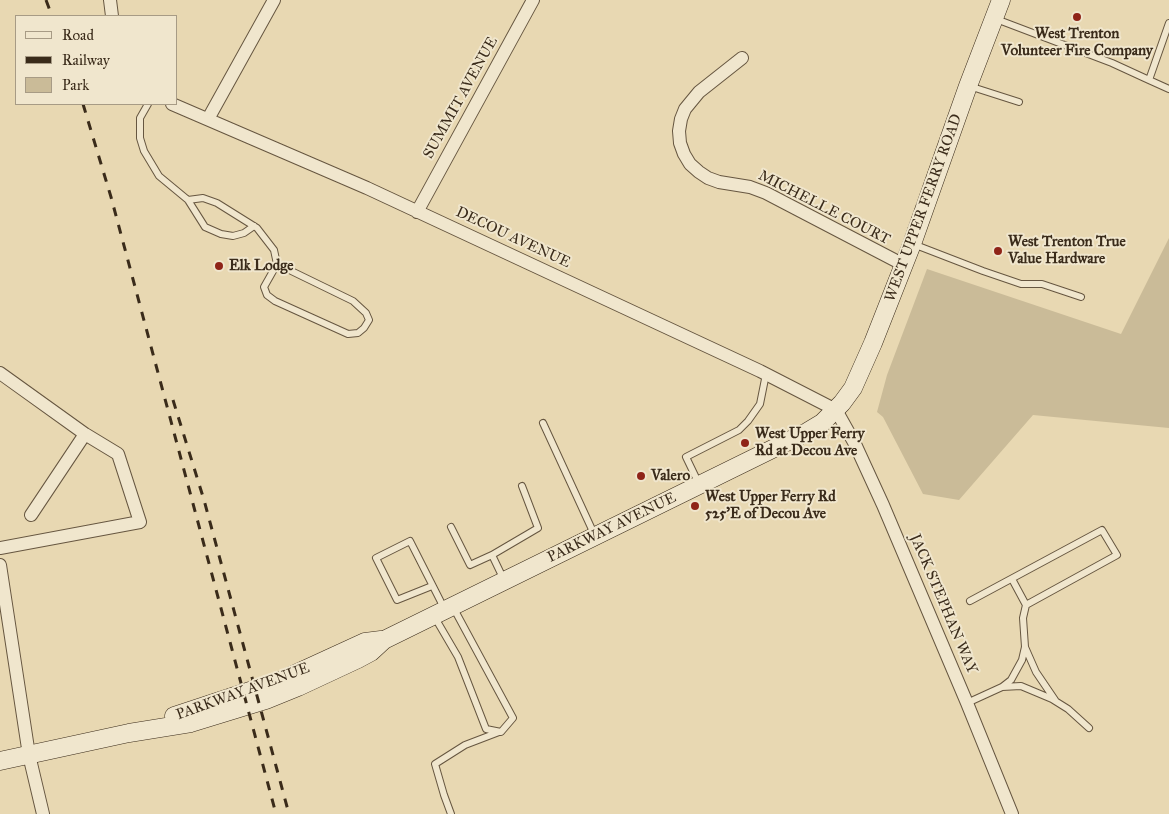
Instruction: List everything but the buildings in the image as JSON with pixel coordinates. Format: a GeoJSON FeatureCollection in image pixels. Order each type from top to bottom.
{"type":"FeatureCollection","features":[{"type":"Feature","properties":{"kind":"main road","name":"WEST UPPER FERRY ROAD"},"geometry":{"type":"LineString","coordinates":[[836,410],[852,388],[904,265],[1001,0]]}},
{"type":"Feature","properties":{"kind":"main road","name":"PARKWAY AVENUE"},"geometry":{"type":"LineString","coordinates":[[0,761],[129,733],[191,723],[266,700],[298,687],[358,660],[371,652],[384,640],[807,432],[836,410]]}},
{"type":"Feature","properties":{"kind":"street"},"geometry":{"type":"LineString","coordinates":[[110,0],[112,15]]}},
{"type":"Feature","properties":{"kind":"street"},"geometry":{"type":"LineString","coordinates":[[208,119],[274,0]]}},
{"type":"Feature","properties":{"kind":"street","name":"SUMMIT AVENUE"},"geometry":{"type":"LineString","coordinates":[[417,212],[533,0]]}},
{"type":"Feature","properties":{"kind":"street","name":"MICHELLE COURT"},"geometry":{"type":"LineString","coordinates":[[742,58],[700,92],[685,109],[681,120],[680,137],[684,154],[690,164],[708,178],[719,182],[750,187],[766,193],[904,265]]}},
{"type":"Feature","properties":{"kind":"street","name":"DECOU AVENUE"},"geometry":{"type":"LineString","coordinates":[[174,105],[417,212],[766,374],[836,410]]}},
{"type":"Feature","properties":{"kind":"street"},"geometry":{"type":"LineString","coordinates":[[0,373],[86,434],[118,454],[140,522],[0,548]]}},
{"type":"Feature","properties":{"kind":"street","name":"JACK STEPHAN WAY"},"geometry":{"type":"LineString","coordinates":[[836,410],[855,444],[883,505],[1012,814]]}},
{"type":"Feature","properties":{"kind":"street"},"geometry":{"type":"LineString","coordinates":[[31,515],[86,434]]}},
{"type":"Feature","properties":{"kind":"street"},"geometry":{"type":"LineString","coordinates":[[0,565],[29,755],[44,814]]}},
{"type":"Feature","properties":{"kind":"lane"},"geometry":{"type":"LineString","coordinates":[[995,18],[1169,89]]}},
{"type":"Feature","properties":{"kind":"lane"},"geometry":{"type":"LineString","coordinates":[[1149,80],[1169,23]]}},
{"type":"Feature","properties":{"kind":"lane"},"geometry":{"type":"LineString","coordinates":[[968,86],[1019,102]]}},
{"type":"Feature","properties":{"kind":"lane"},"geometry":{"type":"LineString","coordinates":[[147,105],[140,118],[140,138],[144,151],[158,176],[188,200],[205,227],[221,234],[233,236],[244,233],[254,226]]}},
{"type":"Feature","properties":{"kind":"lane"},"geometry":{"type":"LineString","coordinates":[[188,200],[203,198],[217,202],[254,226],[274,250],[277,264],[264,287],[267,295],[275,301],[348,334],[358,333],[364,328],[369,320],[361,307],[277,264]]}},
{"type":"Feature","properties":{"kind":"lane"},"geometry":{"type":"LineString","coordinates":[[912,244],[1021,284],[1042,284],[1081,297]]}},
{"type":"Feature","properties":{"kind":"lane"},"geometry":{"type":"LineString","coordinates":[[699,485],[686,457],[739,430],[748,421],[760,404],[766,374]]}},
{"type":"Feature","properties":{"kind":"lane"},"geometry":{"type":"LineString","coordinates":[[542,423],[595,536]]}},
{"type":"Feature","properties":{"kind":"lane"},"geometry":{"type":"LineString","coordinates":[[451,528],[470,565],[492,555],[538,528],[522,486]]}},
{"type":"Feature","properties":{"kind":"lane"},"geometry":{"type":"LineString","coordinates":[[970,601],[1102,530],[1117,556],[1026,605]]}},
{"type":"Feature","properties":{"kind":"lane"},"geometry":{"type":"LineString","coordinates":[[432,586],[397,600],[376,558],[410,541],[444,610],[513,718],[501,732],[465,745],[435,764],[451,814]]}},
{"type":"Feature","properties":{"kind":"lane"},"geometry":{"type":"LineString","coordinates":[[492,555],[504,581]]}},
{"type":"Feature","properties":{"kind":"lane"},"geometry":{"type":"LineString","coordinates":[[1012,579],[1026,605],[1023,618],[1025,647],[1036,672],[1056,702]]}},
{"type":"Feature","properties":{"kind":"lane"},"geometry":{"type":"LineString","coordinates":[[444,610],[458,657],[486,729],[501,732]]}},
{"type":"Feature","properties":{"kind":"lane"},"geometry":{"type":"LineString","coordinates":[[1002,688],[1011,680],[1018,669],[1025,647]]}},
{"type":"Feature","properties":{"kind":"lane"},"geometry":{"type":"LineString","coordinates":[[967,703],[1002,688],[1021,686],[1068,709],[1089,728]]}},
{"type":"Feature","properties":{"kind":"green space"},"geometry":{"type":"Polygon","coordinates":[[[1169,238],[1169,428],[1033,415],[959,500],[923,494],[883,417],[877,412],[887,375],[927,269],[1121,334],[1169,238]]]}},
{"type":"Feature","properties":{"kind":"railway"},"geometry":{"type":"LineString","coordinates":[[46,0],[52,15]]}},
{"type":"Feature","properties":{"kind":"railway"},"geometry":{"type":"LineString","coordinates":[[83,105],[111,197],[276,814]]}},
{"type":"Feature","properties":{"kind":"railway"},"geometry":{"type":"LineString","coordinates":[[173,400],[204,500],[289,814]]}},
{"type":"Feature","properties":{"kind":"place","name":"West Trenton Volunteer Fire Company"},"geometry":{"type":"Point","coordinates":[1077,17]}},
{"type":"Feature","properties":{"kind":"place","name":"West Trenton True Value Hardware"},"geometry":{"type":"Point","coordinates":[998,251]}},
{"type":"Feature","properties":{"kind":"place","name":"Elk Lodge"},"geometry":{"type":"Point","coordinates":[219,266]}},
{"type":"Feature","properties":{"kind":"place","name":"West Upper Ferry Rd at Decou Ave"},"geometry":{"type":"Point","coordinates":[745,443]}},
{"type":"Feature","properties":{"kind":"place","name":"Valero"},"geometry":{"type":"Point","coordinates":[641,476]}},
{"type":"Feature","properties":{"kind":"place","name":"West Upper Ferry Rd 525'E of Decou Ave"},"geometry":{"type":"Point","coordinates":[695,506]}}]}
